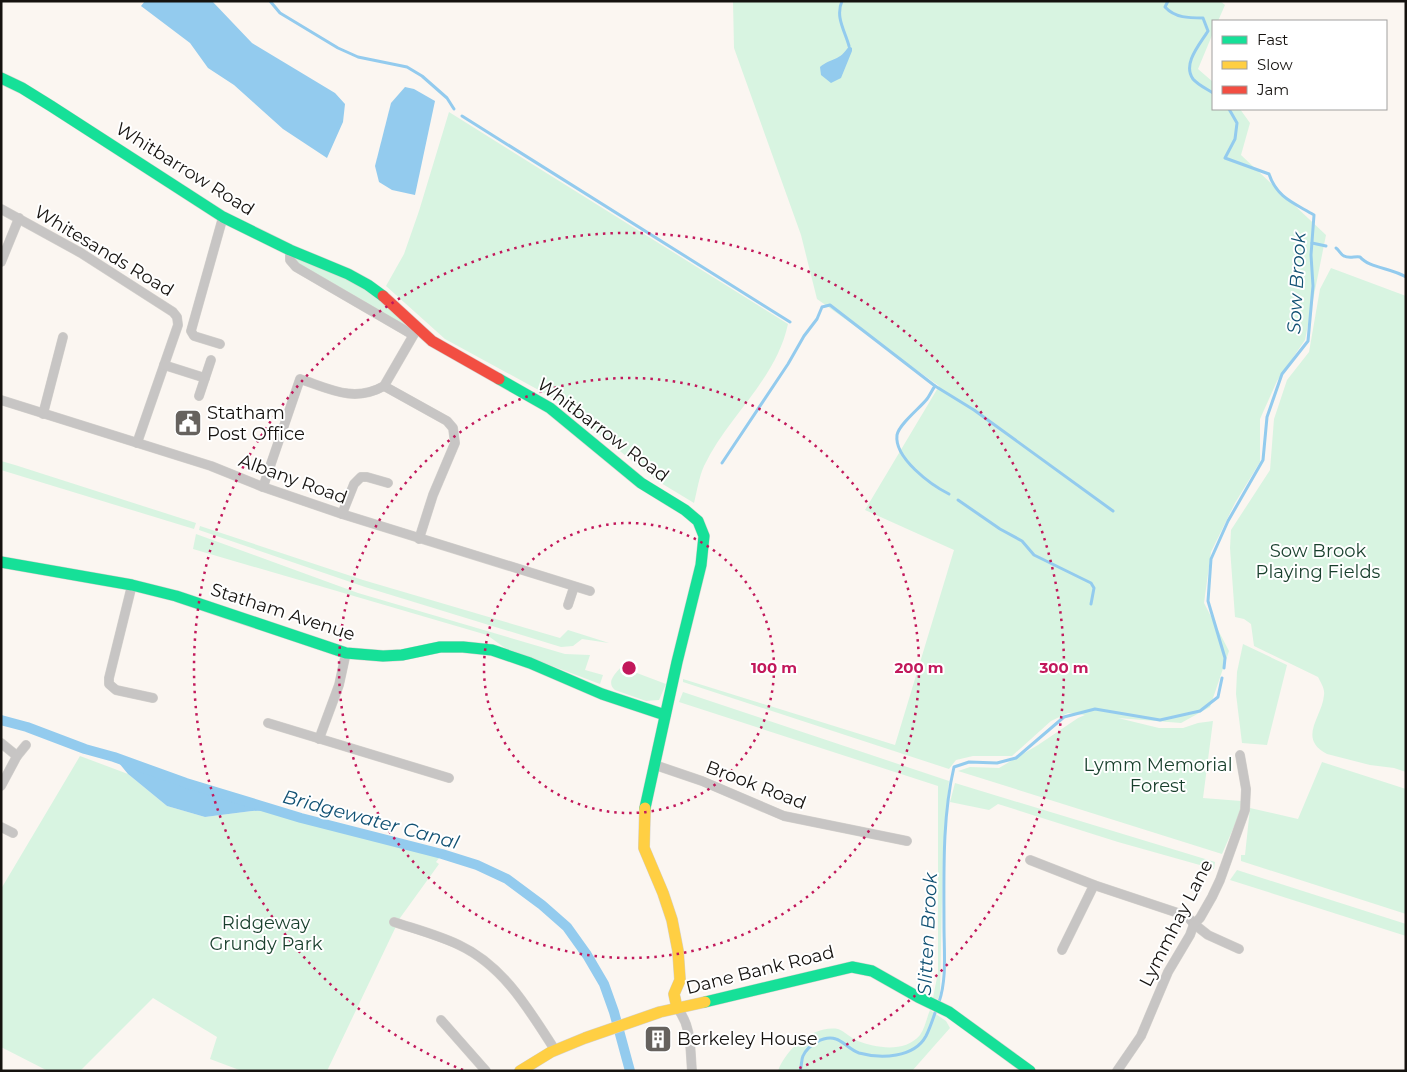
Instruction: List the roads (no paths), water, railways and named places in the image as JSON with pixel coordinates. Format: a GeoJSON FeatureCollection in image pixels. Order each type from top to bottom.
{"type":"FeatureCollection","features":[{"type":"Feature","properties":{"kind":"street","name":"Whitbarrow Road"},"geometry":{"type":"LineString","coordinates":[[1,78],[22,88],[51,106],[224,218],[290,250],[348,274],[368,285],[388,300],[415,332],[550,408],[614,462],[685,510],[698,521],[704,536],[701,565],[665,715],[644,815],[644,848],[648,863],[663,893],[672,920],[680,980],[674,994],[677,1008],[682,1014],[690,1037],[692,1071]]}},
{"type":"Feature","properties":{"kind":"street","name":"Whitesands Road"},"geometry":{"type":"LineString","coordinates":[[1,209],[81,253],[173,312],[177,317],[178,325],[137,443]]}},
{"type":"Feature","properties":{"kind":"street"},"geometry":{"type":"LineString","coordinates":[[1,262],[19,218]]}},
{"type":"Feature","properties":{"kind":"street"},"geometry":{"type":"LineString","coordinates":[[220,344],[194,336],[191,331],[224,218]]}},
{"type":"Feature","properties":{"kind":"street"},"geometry":{"type":"LineString","coordinates":[[263,487],[300,379],[350,395],[364,394],[384,386],[415,332],[296,266],[290,260],[290,250]]}},
{"type":"Feature","properties":{"kind":"street"},"geometry":{"type":"LineString","coordinates":[[44,414],[63,337]]}},
{"type":"Feature","properties":{"kind":"street"},"geometry":{"type":"LineString","coordinates":[[199,396],[211,360]]}},
{"type":"Feature","properties":{"kind":"street"},"geometry":{"type":"LineString","coordinates":[[164,365],[205,378]]}},
{"type":"Feature","properties":{"kind":"street"},"geometry":{"type":"LineString","coordinates":[[384,386],[447,421],[455,434],[454,449],[434,495],[419,539]]}},
{"type":"Feature","properties":{"kind":"street","name":"Albany Road"},"geometry":{"type":"LineString","coordinates":[[1,400],[211,466],[263,487],[419,539],[590,591]]}},
{"type":"Feature","properties":{"kind":"street"},"geometry":{"type":"LineString","coordinates":[[342,514],[354,484],[361,477],[388,483]]}},
{"type":"Feature","properties":{"kind":"street","name":"Statham Avenue"},"geometry":{"type":"LineString","coordinates":[[1,562],[132,584],[176,596],[346,653],[383,656],[402,655],[440,647],[463,646],[492,650],[602,694],[665,715]]}},
{"type":"Feature","properties":{"kind":"street"},"geometry":{"type":"LineString","coordinates":[[132,584],[106,684],[116,690],[153,698]]}},
{"type":"Feature","properties":{"kind":"street"},"geometry":{"type":"LineString","coordinates":[[568,605],[574,587]]}},
{"type":"Feature","properties":{"kind":"street"},"geometry":{"type":"LineString","coordinates":[[319,739],[339,686],[346,653]]}},
{"type":"Feature","properties":{"kind":"street"},"geometry":{"type":"LineString","coordinates":[[268,723],[449,778]]}},
{"type":"Feature","properties":{"kind":"street"},"geometry":{"type":"LineString","coordinates":[[1,743],[18,756]]}},
{"type":"Feature","properties":{"kind":"street"},"geometry":{"type":"LineString","coordinates":[[1,786],[26,745]]}},
{"type":"Feature","properties":{"kind":"street","name":"Lymmhay Lane"},"geometry":{"type":"LineString","coordinates":[[1117,1071],[1141,1036],[1168,972],[1190,935],[1194,924],[1200,918],[1212,897],[1245,810],[1246,789],[1240,755]]}},
{"type":"Feature","properties":{"kind":"street","name":"Brook Road"},"geometry":{"type":"LineString","coordinates":[[655,765],[702,781],[784,816],[907,841]]}},
{"type":"Feature","properties":{"kind":"street"},"geometry":{"type":"LineString","coordinates":[[1,827],[13,833]]}},
{"type":"Feature","properties":{"kind":"street"},"geometry":{"type":"LineString","coordinates":[[1030,860],[1094,885],[1187,916],[1208,935],[1239,949]]}},
{"type":"Feature","properties":{"kind":"street"},"geometry":{"type":"LineString","coordinates":[[1062,950],[1094,885]]}},
{"type":"Feature","properties":{"kind":"street"},"geometry":{"type":"LineString","coordinates":[[394,922],[459,945],[491,965],[507,981],[525,1004],[555,1050]]}},
{"type":"Feature","properties":{"kind":"street","name":"Dane Bank Road"},"geometry":{"type":"LineString","coordinates":[[520,1071],[555,1050],[660,1012],[852,967],[872,971],[949,1012],[1030,1071]]}},
{"type":"Feature","properties":{"kind":"street"},"geometry":{"type":"LineString","coordinates":[[442,1020],[486,1071]]}},
{"type":"Feature","properties":{"kind":"water"},"geometry":{"type":"Polygon","coordinates":[[[145,1],[212,1],[252,43],[335,93],[345,104],[343,122],[327,158],[283,129],[234,85],[208,68],[190,43],[141,6],[145,1]]]}},
{"type":"Feature","properties":{"kind":"water"},"geometry":{"type":"Polygon","coordinates":[[[849,46],[852,48],[852,51],[841,78],[831,83],[821,75],[820,67],[842,55],[849,46]]]}},
{"type":"Feature","properties":{"kind":"water"},"geometry":{"type":"Polygon","coordinates":[[[405,87],[414,89],[435,101],[415,195],[392,190],[379,182],[375,166],[391,103],[405,87]]]}},
{"type":"Feature","properties":{"kind":"water"},"geometry":{"type":"Polygon","coordinates":[[[114,757],[186,783],[275,810],[205,817],[167,806],[128,774],[114,757]]]}},
{"type":"Feature","properties":{"kind":"waterway"},"geometry":{"type":"LineString","coordinates":[[270,1],[280,13],[338,48],[358,57],[407,67],[422,76],[447,98],[454,109]]}},
{"type":"Feature","properties":{"kind":"waterway"},"geometry":{"type":"LineString","coordinates":[[842,1],[840,18],[849,46]]}},
{"type":"Feature","properties":{"kind":"waterway","name":"Sow Brook"},"geometry":{"type":"LineString","coordinates":[[1168,1],[1165,7],[1173,13],[1187,17],[1203,18],[1208,31],[1193,54],[1190,73],[1195,81],[1212,92]]}},
{"type":"Feature","properties":{"kind":"waterway","name":"Sow Brook"},"geometry":{"type":"LineString","coordinates":[[1224,668],[1225,658],[1208,601],[1211,559],[1228,521],[1263,460],[1267,417],[1282,374],[1308,341],[1313,286],[1311,255],[1314,215],[1281,194],[1272,182],[1269,174],[1225,158],[1235,139],[1237,123],[1230,110]]}},
{"type":"Feature","properties":{"kind":"waterway"},"geometry":{"type":"LineString","coordinates":[[462,116],[790,322]]}},
{"type":"Feature","properties":{"kind":"waterway"},"geometry":{"type":"LineString","coordinates":[[1312,243],[1326,246]]}},
{"type":"Feature","properties":{"kind":"waterway"},"geometry":{"type":"LineString","coordinates":[[1336,248],[1346,257],[1360,257],[1369,264],[1406,277]]}},
{"type":"Feature","properties":{"kind":"waterway"},"geometry":{"type":"LineString","coordinates":[[722,463],[817,319],[822,307],[830,305],[935,386],[974,410],[1113,511]]}},
{"type":"Feature","properties":{"kind":"waterway"},"geometry":{"type":"LineString","coordinates":[[935,386],[927,399],[902,426],[897,435],[898,444],[901,453],[915,470],[949,494]]}},
{"type":"Feature","properties":{"kind":"waterway"},"geometry":{"type":"LineString","coordinates":[[958,500],[1000,529],[1022,541],[1034,555],[1091,583],[1094,588],[1091,604]]}},
{"type":"Feature","properties":{"kind":"waterway","name":"Sow Brook"},"geometry":{"type":"LineString","coordinates":[[939,1002],[942,993],[944,965],[944,866],[947,806],[954,767],[969,762],[997,763],[1016,758],[1064,717],[1095,709],[1160,720],[1200,711],[1218,697],[1222,678]]}},
{"type":"Feature","properties":{"kind":"waterway","name":"Bridgewater Canal"},"geometry":{"type":"LineString","coordinates":[[1,720],[27,727],[186,783],[301,818],[442,854],[477,865],[507,879],[542,905],[567,927],[587,955],[604,984],[614,1012],[630,1071]]}},
{"type":"Feature","properties":{"kind":"waterway","name":"Slitten Brook"},"geometry":{"type":"LineString","coordinates":[[800,1071],[805,1052],[817,1042],[826,1038],[836,1039],[856,1052],[868,1055],[896,1055],[914,1049],[926,1036],[936,1010]]}},
{"type":"Feature","properties":{"kind":"place","name":"Statham Post Office"},"geometry":{"type":"Point","coordinates":[188,423]}},
{"type":"Feature","properties":{"kind":"place","name":"Berkeley House"},"geometry":{"type":"Point","coordinates":[658,1039]}},
{"type":"Feature","properties":{"kind":"park label","name":"Sow Brook Playing Fields"},"geometry":{"type":"Point","coordinates":[1318,561]}},
{"type":"Feature","properties":{"kind":"park label","name":"Lymm Memorial Forest"},"geometry":{"type":"Point","coordinates":[1158,775]}},
{"type":"Feature","properties":{"kind":"park label","name":"Ridgeway Grundy Park"},"geometry":{"type":"Point","coordinates":[266,933]}}]}
